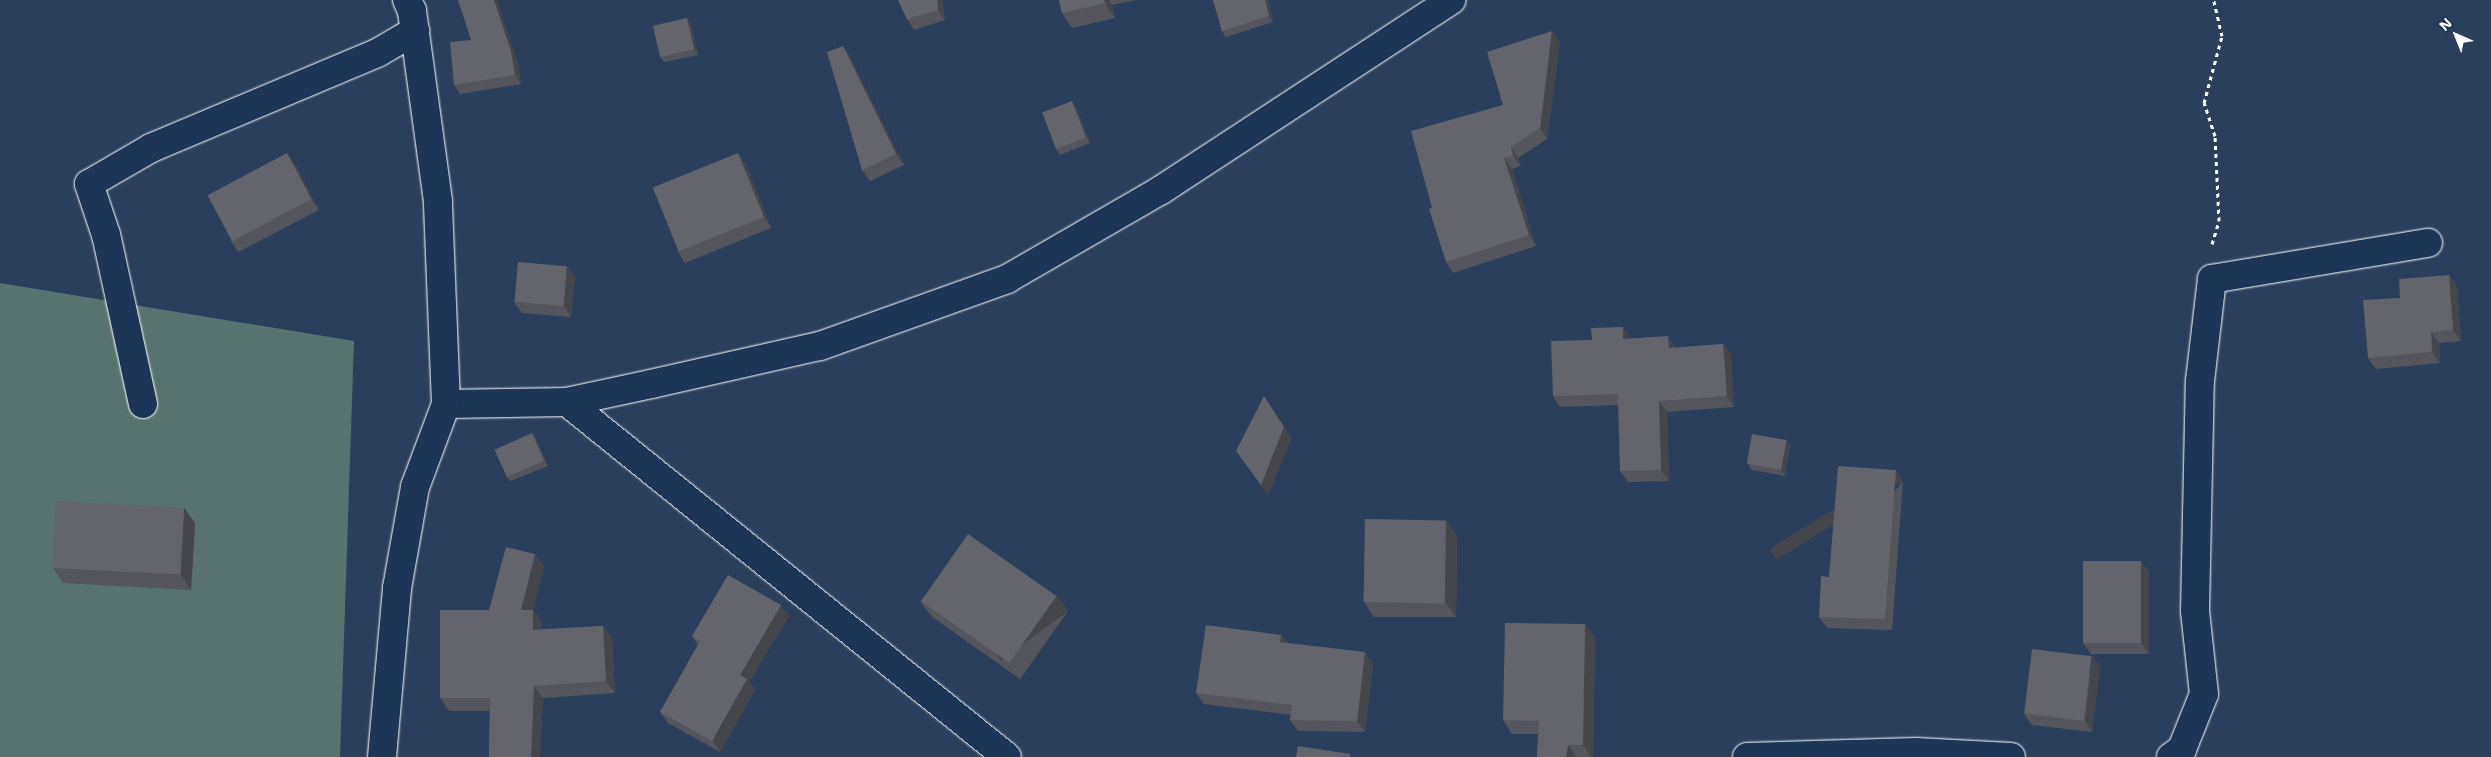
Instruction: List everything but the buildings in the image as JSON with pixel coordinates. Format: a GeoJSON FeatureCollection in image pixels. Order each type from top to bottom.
{"type":"FeatureCollection","features":[{"type":"Feature","properties":{"kind":"street"},"geometry":{"type":"LineString","coordinates":[[382,757],[397,588],[415,487],[446,404],[438,201],[415,31],[408,0]]}},
{"type":"Feature","properties":{"kind":"street"},"geometry":{"type":"LineString","coordinates":[[446,404],[567,402],[820,346],[1007,279],[1161,190],[1450,0]]}},
{"type":"Feature","properties":{"kind":"street"},"geometry":{"type":"LineString","coordinates":[[143,404],[106,235],[89,184],[151,148],[379,52],[415,31]]}},
{"type":"Feature","properties":{"kind":"street"},"geometry":{"type":"LineString","coordinates":[[2171,757],[2182,749],[2204,694],[2196,601],[2200,381],[2212,279],[2428,242]]}},
{"type":"Feature","properties":{"kind":"street"},"geometry":{"type":"LineString","coordinates":[[567,402],[1007,757]]}},
{"type":"Feature","properties":{"kind":"street"},"geometry":{"type":"LineString","coordinates":[[1747,757],[1916,752],[2011,757]]}},
{"type":"Feature","properties":{"kind":"path"},"geometry":{"type":"LineString","coordinates":[[2212,279],[2211,248],[2219,221],[2218,187],[2215,136],[2204,103],[2222,36],[2214,0]]}},
{"type":"Feature","properties":{"kind":"green space"},"geometry":{"type":"Polygon","coordinates":[[[0,283],[354,341],[340,757],[0,757],[0,283]]]}}]}
